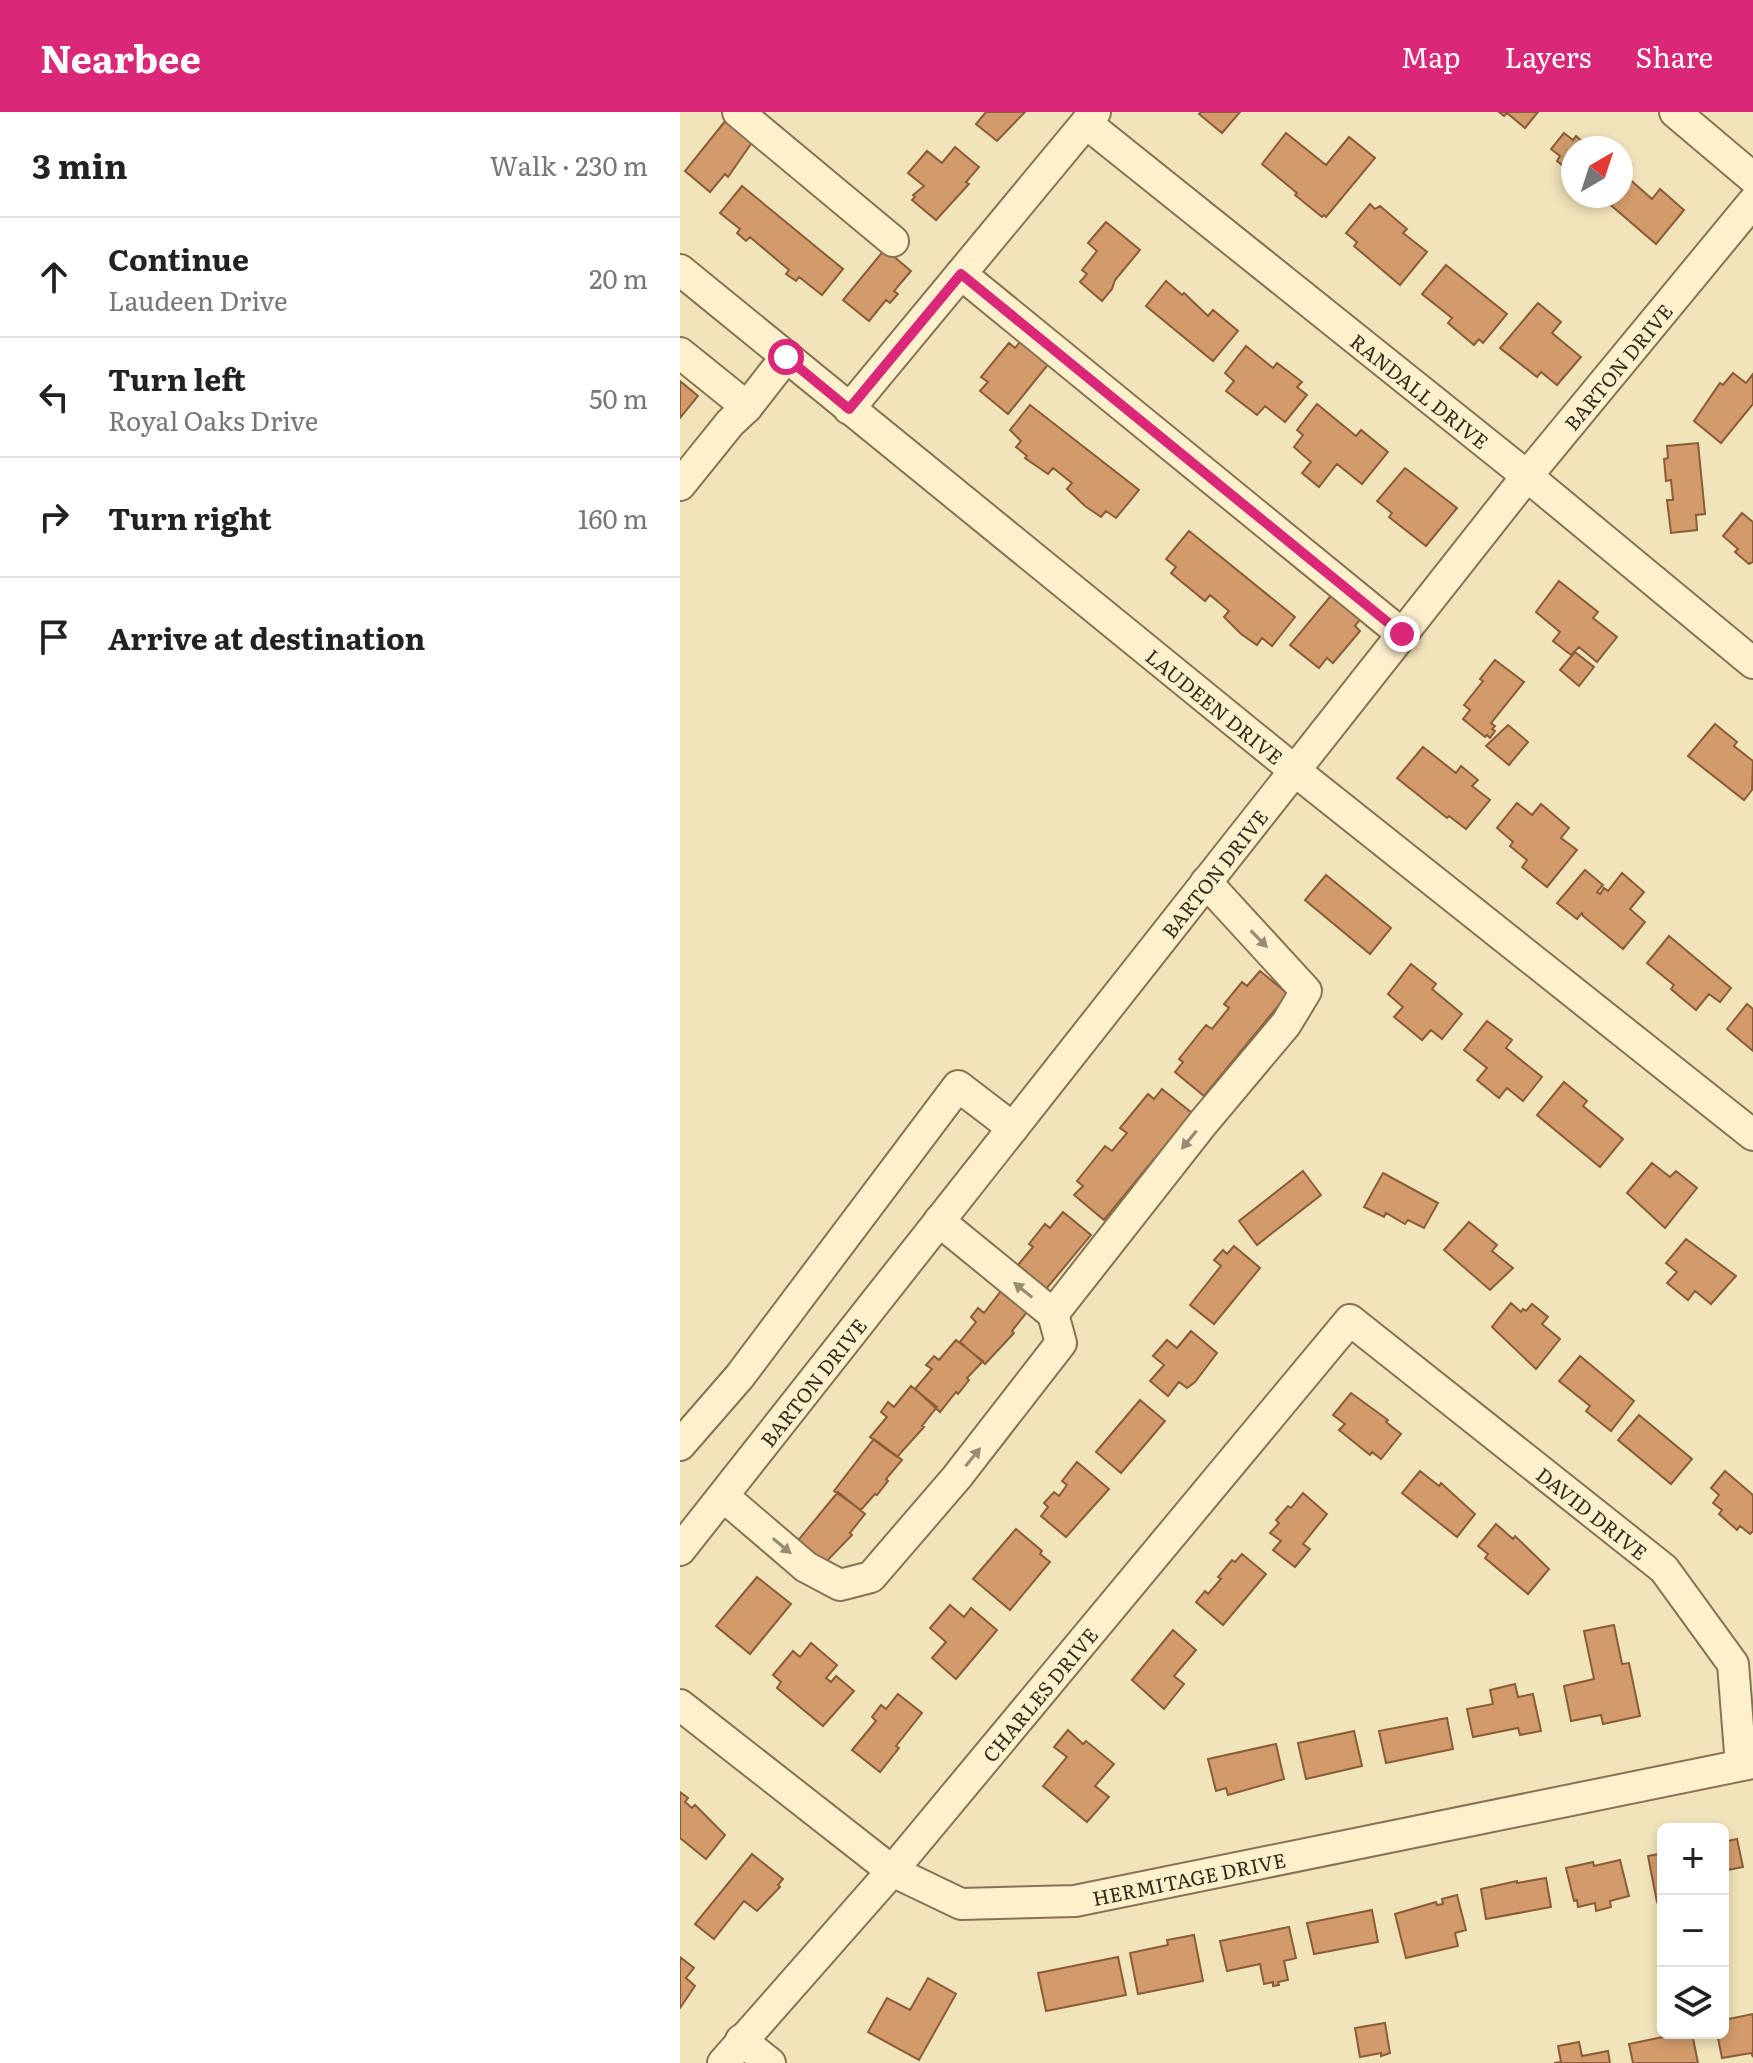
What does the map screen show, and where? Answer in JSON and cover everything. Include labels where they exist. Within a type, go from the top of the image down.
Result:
[{"type":"street","points":[[738,112],[893,241]]},
{"type":"street","points":[[1675,112],[1753,178]]},
{"type":"street","points":[[849,409],[1090,117]]},
{"type":"street","name":"RANDALL DRIVE","points":[[1090,117],[1753,663]]},
{"type":"street","name":"BARTON DRIVE","points":[[680,1550],[1527,476],[1753,202]]},
{"type":"street","name":"LAUDEEN DRIVE","points":[[680,270],[1294,770],[1753,1135]]},
{"type":"street","points":[[961,274],[1402,634]]},
{"type":"street","points":[[680,353],[747,407]]},
{"type":"street","points":[[680,485],[786,357]]},
{"type":"street","points":[[1053,1314],[1175,1157],[1286,1024],[1306,991],[1206,882]]},
{"type":"street","points":[[680,1445],[740,1376],[958,1086],[1013,1128]]},
{"type":"street","points":[[723,1496],[806,1567],[840,1585],[871,1577],[957,1477],[1061,1343],[1053,1314],[939,1221]]},
{"type":"street","name":"DAVID DRIVE","points":[[1350,1320],[1664,1569],[1733,1664],[1747,1764]]},
{"type":"street","name":"CHARLES DRIVE","points":[[732,2052],[892,1871],[1350,1320]]},
{"type":"street","name":"HERMITAGE DRIVE","points":[[680,1705],[892,1871],[961,1904],[1075,1901],[1747,1764]]},
{"type":"street","points":[[732,2052],[770,2063]]},
{"type":"building","points":[[986,112],[1025,112],[997,141],[976,124]]},
{"type":"building","points":[[1240,112],[1222,133],[1199,114]]},
{"type":"building","points":[[1499,112],[1538,112],[1525,128],[1507,113],[1504,116]]},
{"type":"building","points":[[726,120],[753,141],[728,177],[725,174],[710,192],[685,171]]},
{"type":"building","points":[[1286,133],[1326,165],[1349,137],[1375,158],[1326,217],[1295,195],[1297,193],[1262,164]]},
{"type":"building","points":[[1561,137],[1561,164],[1557,161],[1560,156],[1551,149]]},
{"type":"building","points":[[955,147],[979,167],[966,182],[969,184],[936,220],[912,200],[913,195],[924,186],[908,173],[927,151],[942,163]]},
{"type":"building","points":[[1633,182],[1652,199],[1660,189],[1684,210],[1656,244],[1614,208],[1633,208]]},
{"type":"building","points":[[742,186],[843,269],[822,295],[799,277],[796,281],[786,274],[789,270],[750,237],[746,241],[737,233],[740,229],[720,213]]},
{"type":"building","points":[[1370,204],[1375,209],[1380,206],[1407,229],[1403,233],[1427,252],[1400,285],[1354,246],[1357,242],[1346,233]]},
{"type":"building","points":[[1106,222],[1140,250],[1102,301],[1080,282],[1087,274],[1082,270],[1097,251],[1088,243]]},
{"type":"building","points":[[885,249],[911,271],[894,291],[898,294],[890,303],[886,300],[869,321],[843,300]]},
{"type":"building","points":[[1446,265],[1507,314],[1483,343],[1479,339],[1474,345],[1448,323],[1452,318],[1422,294]]},
{"type":"building","points":[[1166,281],[1208,316],[1213,310],[1238,331],[1213,361],[1146,306]]},
{"type":"building","points":[[1538,303],[1561,322],[1552,333],[1581,357],[1557,385],[1541,372],[1537,377],[1500,348]]},
{"type":"building","points":[[1023,338],[1051,361],[1008,414],[980,391],[988,382],[981,377],[1009,343],[1015,348]]},
{"type":"building","points":[[1246,346],[1273,368],[1277,363],[1302,382],[1297,387],[1307,395],[1285,422],[1265,406],[1257,415],[1226,391],[1234,381],[1225,373]]},
{"type":"building","points":[[1733,373],[1746,383],[1753,374],[1753,404],[1721,443],[1694,421],[1720,383],[1723,385]]},
{"type":"building","points":[[680,381],[698,396],[680,418]]},
{"type":"building","points":[[1317,404],[1356,436],[1361,430],[1388,452],[1362,484],[1337,464],[1319,487],[1302,473],[1311,462],[1294,447],[1303,435],[1297,430]]},
{"type":"building","points":[[1030,405],[1139,490],[1116,518],[1106,511],[1101,517],[1085,506],[1067,489],[1072,483],[1053,468],[1048,474],[1025,458],[1027,456],[1016,447],[1021,441],[1010,430]]},
{"type":"building","points":[[1698,443],[1705,514],[1696,515],[1697,530],[1671,533],[1667,500],[1673,500],[1671,480],[1666,481],[1664,459],[1668,458],[1667,446]]},
{"type":"building","points":[[1405,468],[1457,508],[1426,546],[1389,517],[1392,513],[1377,501]]},
{"type":"building","points":[[1742,513],[1753,522],[1753,562],[1749,564],[1723,536]]},
{"type":"building","points":[[1189,531],[1295,617],[1272,646],[1262,638],[1257,645],[1241,634],[1224,617],[1229,611],[1210,595],[1205,601],[1171,573],[1176,567],[1166,559]]},
{"type":"building","points":[[1559,581],[1598,612],[1593,618],[1617,637],[1597,662],[1579,647],[1571,655],[1553,641],[1560,632],[1536,612]]},
{"type":"building","points":[[1334,592],[1363,616],[1355,626],[1360,631],[1333,663],[1327,658],[1319,668],[1290,645]]},
{"type":"building","points":[[1575,652],[1594,667],[1579,686],[1560,670]]},
{"type":"building","points":[[1495,660],[1524,682],[1491,723],[1495,731],[1490,738],[1463,719],[1470,710],[1464,705]]},
{"type":"building","points":[[1715,724],[1737,742],[1734,746],[1753,761],[1752,790],[1744,800],[1688,756]]},
{"type":"building","points":[[1508,725],[1528,742],[1509,765],[1486,746]]},
{"type":"building","points":[[1423,747],[1456,773],[1461,766],[1478,780],[1472,786],[1490,800],[1466,829],[1449,816],[1447,818],[1397,778]]},
{"type":"building","points":[[1517,803],[1532,815],[1541,804],[1569,828],[1561,838],[1577,850],[1547,887],[1522,867],[1527,860],[1510,846],[1513,842],[1497,828]]},
{"type":"building","points":[[1585,870],[1603,885],[1597,892],[1600,894],[1604,888],[1608,891],[1622,873],[1644,892],[1630,909],[1645,922],[1623,949],[1582,913],[1577,919],[1557,903]]},
{"type":"building","points":[[1326,875],[1391,928],[1370,954],[1305,900]]},
{"type":"building","points":[[1669,936],[1731,988],[1720,1002],[1709,994],[1696,1010],[1671,989],[1674,985],[1647,963]]},
{"type":"building","points":[[1411,964],[1436,984],[1432,989],[1462,1014],[1442,1039],[1431,1030],[1422,1040],[1394,1017],[1403,1007],[1388,994]]},
{"type":"building","points":[[1260,971],[1288,994],[1204,1096],[1175,1072],[1183,1062],[1179,1059],[1206,1025],[1212,1029],[1229,1008],[1224,1004],[1242,982],[1247,986]]},
{"type":"building","points":[[1747,1004],[1753,1009],[1753,1051],[1727,1029]]},
{"type":"building","points":[[1487,1021],[1512,1040],[1506,1048],[1542,1077],[1523,1101],[1507,1088],[1499,1098],[1477,1080],[1487,1068],[1464,1050]]},
{"type":"building","points":[[1564,1082],[1587,1101],[1583,1106],[1623,1139],[1600,1167],[1537,1115]]},
{"type":"building","points":[[1162,1089],[1192,1113],[1104,1220],[1074,1195],[1083,1186],[1077,1181],[1105,1146],[1112,1151],[1127,1133],[1120,1128],[1148,1094],[1154,1099]]},
{"type":"building","points":[[1652,1163],[1670,1177],[1676,1171],[1697,1188],[1665,1228],[1627,1193]]},
{"type":"building","points":[[1303,1171],[1321,1195],[1257,1245],[1239,1221]]},
{"type":"building","points":[[1383,1173],[1438,1203],[1424,1228],[1408,1220],[1405,1224],[1386,1213],[1384,1217],[1364,1207]]},
{"type":"building","points":[[1063,1212],[1091,1235],[1046,1289],[1018,1265],[1033,1247],[1029,1244],[1045,1224],[1050,1228]]},
{"type":"building","points":[[1469,1222],[1497,1245],[1492,1251],[1513,1268],[1490,1290],[1444,1250]]},
{"type":"building","points":[[1686,1239],[1736,1276],[1711,1304],[1695,1291],[1688,1300],[1667,1283],[1677,1272],[1666,1263]]},
{"type":"building","points":[[1234,1246],[1260,1268],[1214,1324],[1190,1305],[1221,1266],[1214,1260],[1223,1250],[1227,1254]]},
{"type":"building","points":[[1001,1291],[1027,1312],[1012,1331],[1014,1333],[985,1364],[960,1342],[976,1322],[971,1317],[978,1308],[984,1313]]},
{"type":"building","points":[[1511,1303],[1521,1312],[1532,1304],[1548,1317],[1542,1324],[1560,1339],[1536,1369],[1492,1327]]},
{"type":"building","points":[[1191,1331],[1217,1353],[1195,1382],[1187,1388],[1179,1382],[1168,1396],[1150,1381],[1164,1365],[1153,1356],[1167,1340],[1177,1348]]},
{"type":"building","points":[[956,1340],[983,1361],[940,1412],[915,1389],[932,1369],[926,1365],[934,1356],[939,1360]]},
{"type":"building","points":[[1580,1356],[1634,1401],[1611,1431],[1586,1411],[1590,1406],[1559,1381]]},
{"type":"building","points":[[911,1386],[937,1407],[897,1457],[870,1437],[887,1417],[881,1412],[888,1402],[894,1407]]},
{"type":"building","points":[[1351,1393],[1388,1420],[1386,1422],[1401,1434],[1381,1459],[1372,1452],[1370,1455],[1339,1430],[1345,1424],[1333,1415]]},
{"type":"building","points":[[1140,1400],[1165,1421],[1121,1473],[1096,1452]]},
{"type":"building","points":[[1639,1415],[1692,1459],[1671,1484],[1618,1440]]},
{"type":"building","points":[[874,1439],[902,1460],[877,1495],[861,1510],[834,1491]]},
{"type":"building","points":[[1077,1462],[1109,1489],[1066,1537],[1041,1516],[1048,1507],[1044,1503],[1054,1492],[1059,1496],[1067,1485],[1062,1481]]},
{"type":"building","points":[[1420,1471],[1439,1486],[1441,1483],[1475,1514],[1457,1537],[1402,1493]]},
{"type":"building","points":[[1725,1471],[1753,1495],[1753,1531],[1750,1534],[1740,1526],[1737,1530],[1719,1514],[1722,1510],[1713,1503],[1719,1495],[1711,1488]]},
{"type":"building","points":[[838,1492],[865,1514],[850,1533],[852,1535],[822,1566],[795,1544]]},
{"type":"building","points":[[1303,1493],[1327,1514],[1303,1544],[1310,1549],[1295,1567],[1273,1550],[1281,1541],[1270,1533],[1279,1523],[1276,1520]]},
{"type":"building","points":[[1496,1524],[1513,1539],[1515,1536],[1549,1569],[1528,1594],[1485,1558],[1488,1554],[1478,1546]]},
{"type":"building","points":[[1016,1529],[1050,1562],[1010,1610],[973,1579]]},
{"type":"building","points":[[1242,1554],[1266,1574],[1223,1625],[1196,1602],[1205,1591],[1208,1594],[1232,1560],[1235,1562]]},
{"type":"building","points":[[757,1577],[791,1604],[750,1654],[716,1626]]},
{"type":"building","points":[[950,1605],[964,1617],[971,1608],[997,1630],[956,1679],[932,1658],[946,1642],[930,1628]]},
{"type":"building","points":[[1614,1625],[1622,1664],[1629,1663],[1640,1716],[1603,1724],[1601,1715],[1571,1721],[1564,1686],[1594,1679],[1584,1631]]},
{"type":"building","points":[[1173,1630],[1196,1650],[1174,1676],[1184,1684],[1164,1709],[1132,1680]]},
{"type":"building","points":[[811,1643],[837,1665],[826,1678],[831,1682],[836,1676],[854,1691],[823,1726],[777,1688],[781,1682],[773,1675],[793,1651],[800,1657]]},
{"type":"building","points":[[1515,1684],[1518,1697],[1533,1694],[1541,1731],[1520,1735],[1518,1728],[1473,1737],[1467,1709],[1493,1704],[1490,1690]]},
{"type":"building","points":[[898,1694],[922,1713],[880,1772],[852,1750],[876,1721],[872,1717],[881,1705],[886,1709]]},
{"type":"building","points":[[1447,1718],[1453,1749],[1386,1763],[1379,1731]]},
{"type":"building","points":[[1068,1730],[1114,1764],[1095,1786],[1109,1797],[1087,1822],[1043,1786],[1067,1757],[1054,1747]]},
{"type":"building","points":[[1354,1731],[1362,1766],[1306,1779],[1298,1743]]},
{"type":"building","points":[[1276,1744],[1284,1779],[1228,1795],[1226,1788],[1216,1791],[1208,1759]]},
{"type":"building","points":[[680,1792],[688,1798],[685,1802],[692,1808],[695,1805],[725,1835],[706,1859],[680,1838]]},
{"type":"building","points":[[1737,1839],[1743,1867],[1729,1870],[1729,1841]]},
{"type":"building","points":[[752,1854],[783,1879],[778,1885],[780,1887],[757,1911],[744,1901],[714,1939],[695,1924]]},
{"type":"building","points":[[1657,1854],[1657,1902],[1648,1856]]},
{"type":"building","points":[[1620,1860],[1629,1896],[1610,1901],[1611,1907],[1596,1911],[1595,1903],[1578,1907],[1566,1868]]},
{"type":"building","points":[[1546,1878],[1551,1907],[1486,1919],[1481,1889]]},
{"type":"building","points":[[1457,1895],[1466,1930],[1455,1933],[1458,1946],[1406,1958],[1395,1914],[1436,1902],[1437,1905],[1443,1904],[1442,1899]]},
{"type":"building","points":[[1372,1910],[1378,1942],[1314,1954],[1307,1923]]},
{"type":"building","points":[[1289,1927],[1296,1958],[1284,1961],[1288,1980],[1273,1986],[1273,1982],[1264,1984],[1260,1964],[1227,1971],[1220,1941]]},
{"type":"building","points":[[1194,1935],[1203,1981],[1138,1994],[1130,1953],[1168,1945],[1167,1940]]},
{"type":"building","points":[[680,1957],[694,1968],[686,1978],[695,1986],[680,2008]]},
{"type":"building","points":[[1118,1957],[1126,1995],[1046,2011],[1038,1973]]},
{"type":"building","points":[[928,1978],[956,1994],[919,2060],[868,2032],[887,1998],[910,2010]]},
{"type":"building","points":[[1753,2014],[1753,2057],[1751,2053],[1722,2058],[1718,2039],[1729,2039],[1729,2019]]},
{"type":"building","points":[[1385,2023],[1390,2053],[1360,2057],[1355,2028]]},
{"type":"building","points":[[1657,2038],[1693,2039],[1698,2063],[1633,2063],[1629,2044]]},
{"type":"building","points":[[1579,2042],[1582,2056],[1608,2051],[1610,2063],[1554,2063],[1561,2062],[1558,2046]]},
{"type":"route","points":[[786,357],[849,409],[961,274],[1402,634]]}]
